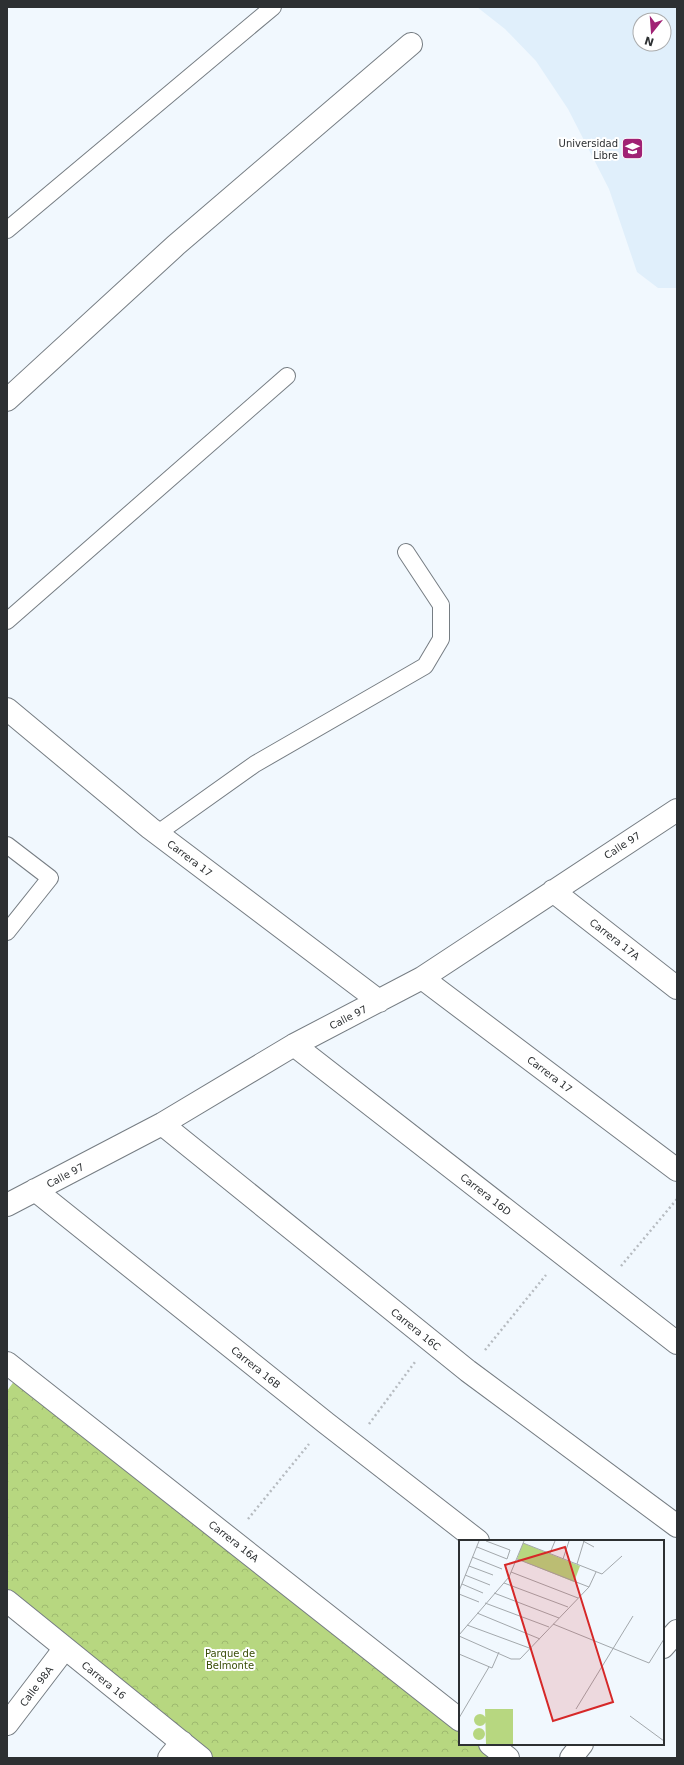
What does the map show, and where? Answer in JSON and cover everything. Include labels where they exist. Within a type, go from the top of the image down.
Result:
[{"type":"street","points":[[7,400],[176,246],[411,44]]},
{"type":"street","name":"Carrera 17","points":[[7,709],[158,833],[379,1001]]},
{"type":"street","name":"Calle 97","points":[[7,1205],[162,1124],[294,1045],[422,978],[553,891],[675,813]]},
{"type":"street","name":"Carrera 17A","points":[[553,891],[677,988]]},
{"type":"street","name":"Carrera 17","points":[[422,978],[677,1170]]},
{"type":"street","name":"Carrera 16D","points":[[294,1045],[677,1343]]},
{"type":"street","name":"Carrera 16C","points":[[162,1124],[468,1371],[677,1526]]},
{"type":"street","name":"Carrera 16B","points":[[35,1190],[326,1423],[477,1540]]},
{"type":"street","name":"Carrera 16A","points":[[7,1363],[459,1719]]},
{"type":"street","name":"Carrera 16","points":[[7,1601],[65,1648],[175,1750],[201,1758]]},
{"type":"street","points":[[664,1646],[677,1631]]},
{"type":"street","name":"Calle 98A","points":[[7,1724],[65,1648]]},
{"type":"street","points":[[491,1745],[508,1758]]},
{"type":"street","points":[[571,1758],[581,1745]]},
{"type":"lane","points":[[7,230],[273,7]]},
{"type":"lane","points":[[7,621],[287,376]]},
{"type":"lane","points":[[158,833],[255,764],[425,666],[441,639],[441,605],[406,552]]},
{"type":"lane","points":[[7,846],[50,878],[7,932]]},
{"type":"path","points":[[604,1286],[677,1199]]},
{"type":"path","points":[[468,1371],[563,1254]]},
{"type":"path","points":[[354,1445],[430,1341]]},
{"type":"path","points":[[231,1540],[326,1423]]},
{"type":"shaded area","name":"Universidad Libre","points":[[477,7],[677,7],[677,288],[658,288],[637,272],[609,189],[568,109],[536,61],[505,29]]},
{"type":"green space","name":"Parque de Belmonte","points":[[20,1373],[459,1719],[459,1745],[491,1745],[508,1758],[201,1758],[7,1601],[7,1391]]},
{"type":"place","name":"Universidad Libre","points":[[633,149]]}]
